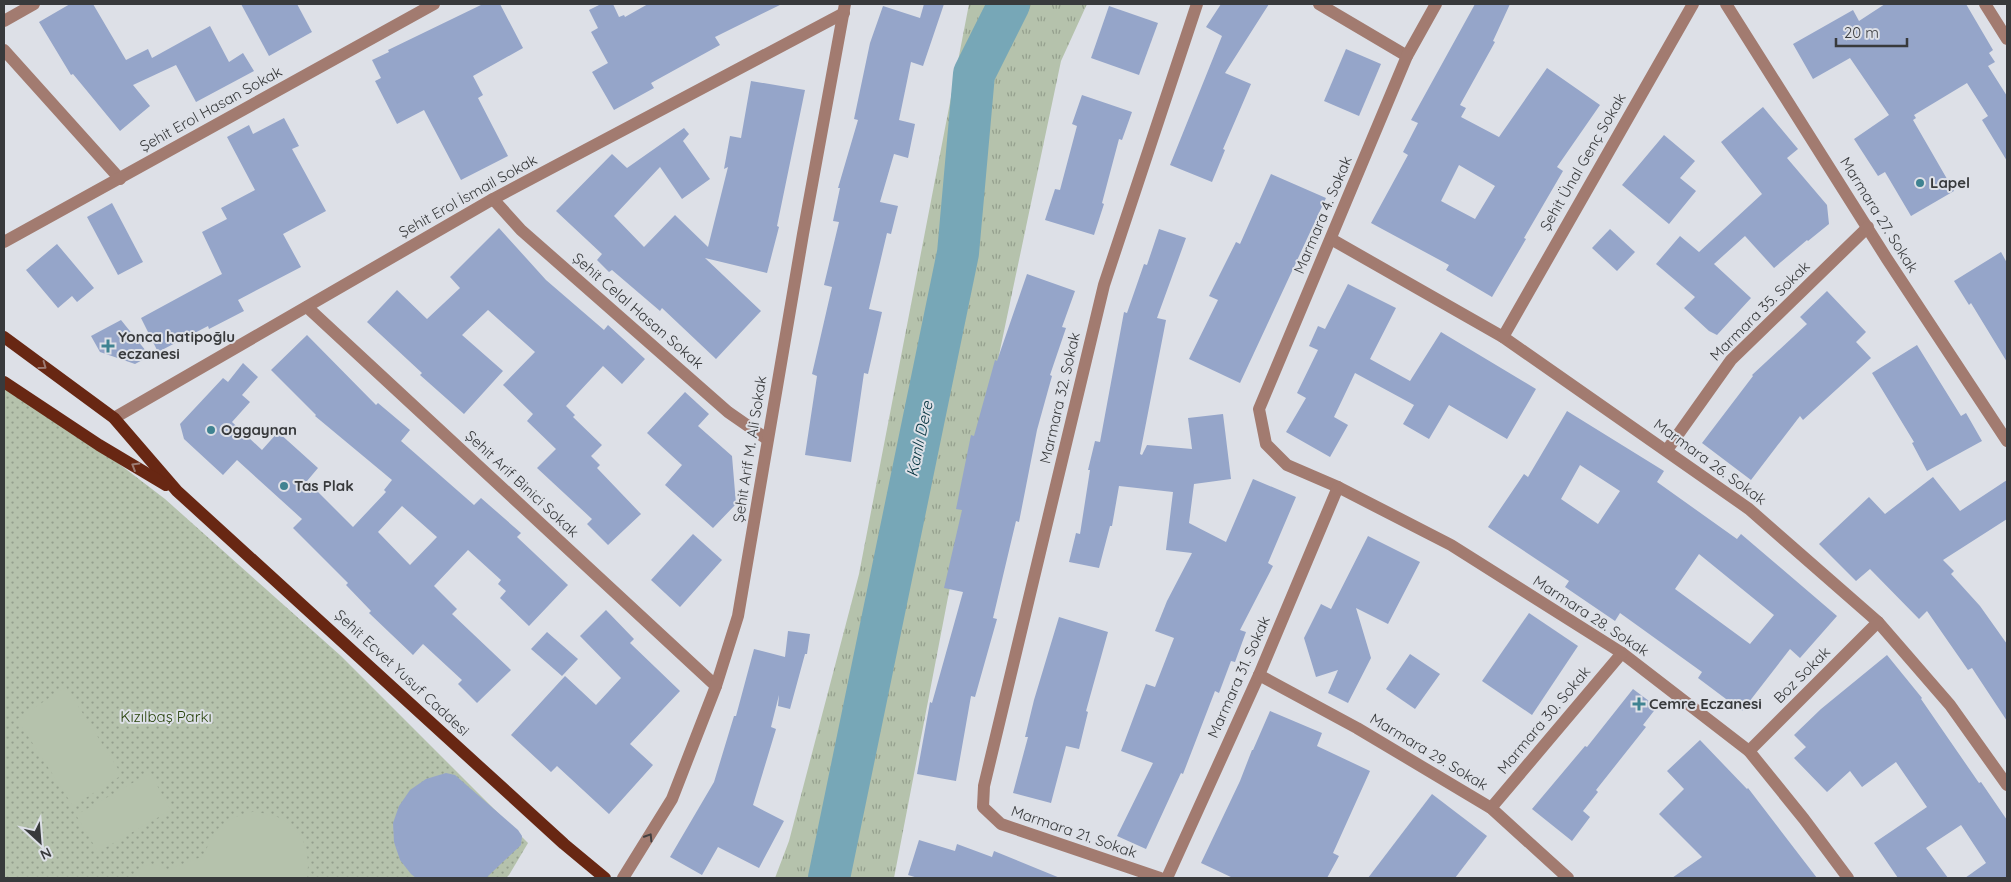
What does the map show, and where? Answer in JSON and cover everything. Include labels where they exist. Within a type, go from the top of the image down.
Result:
[{"type":"main road","name":"Şehit Ecvet Yusuf Caddesi","points":[[4,337],[114,418],[177,491],[564,844],[605,878]]},
{"type":"main road","name":"Şehit Ecvet Yusuf Caddesi","points":[[4,382],[99,445],[177,491]]},
{"type":"street","points":[[4,21],[34,4]]},
{"type":"street","name":"Şehit Erol Hasan Sokak","points":[[4,242],[434,4]]},
{"type":"street","name":"Marmara 32. Sokak","points":[[983,807],[984,786],[1104,285],[1197,4]]},
{"type":"street","points":[[1319,4],[1408,56]]},
{"type":"street","name":"Marmara 4. Sokak","points":[[1266,444],[1259,409],[1408,56],[1436,4]]},
{"type":"street","name":"Şehit Ünal Genç Sokak","points":[[1503,337],[1693,4]]},
{"type":"street","name":"Marmara 27. Sokak","points":[[1726,4],[1887,259],[2007,441]]},
{"type":"street","points":[[1985,4],[2007,39]]},
{"type":"street","name":"Şehit Erol İsmail Sokak","points":[[114,418],[494,199],[845,8]]},
{"type":"street","name":"Şehit Arif M. Ali Sokak","points":[[623,878],[672,799],[716,686],[738,616],[767,439],[845,8]]},
{"type":"street","points":[[4,50],[120,179]]},
{"type":"street","name":"Şehit Celal Hasan Sokak","points":[[494,199],[522,230],[728,412],[767,439]]},
{"type":"street","name":"Marmara 35. Sokak","points":[[1667,450],[1730,360],[1868,227]]},
{"type":"street","name":"Marmara 26. Sokak","points":[[1331,239],[1503,337],[1749,509],[1878,622],[1950,705],[2003,772],[2007,785]]},
{"type":"street","name":"Şehit Arif Binici Sokak","points":[[307,307],[716,686]]},
{"type":"street","name":"Marmara 28. Sokak","points":[[1266,444],[1287,465],[1338,487],[1451,545],[1622,653],[1749,752],[1804,818],[1848,878]]},
{"type":"street","name":"Marmara 31. Sokak","points":[[1166,878],[1259,675],[1338,487]]},
{"type":"street","name":"Boz Sokak","points":[[1749,752],[1878,622]]},
{"type":"street","name":"Marmara 30. Sokak","points":[[1491,808],[1622,653]]},
{"type":"street","name":"Marmara 29. Sokak","points":[[1259,675],[1358,728],[1491,808],[1568,878]]},
{"type":"street","name":"Marmara 21. Sokak","points":[[983,807],[1000,824],[1160,878]]},
{"type":"green space","points":[[969,4],[1087,4],[1061,61],[949,592],[894,878],[775,878],[789,841],[859,574]]},
{"type":"green space","name":"Kızılbaş Parkı","points":[[4,376],[165,499],[341,656],[528,843],[509,875],[506,878],[4,878]]},
{"type":"green space","points":[[66,687],[122,775],[73,806],[17,719]]},
{"type":"green space","points":[[150,773],[171,810],[98,852],[76,815]]},
{"type":"green space","points":[[252,812],[278,818],[289,823],[297,831],[307,851],[307,878],[134,878],[139,869],[147,865],[157,865],[166,870],[204,856],[211,839],[220,826],[234,818]]},
{"type":"building","points":[[70,4],[93,4],[126,60],[148,49],[152,58],[210,26],[229,62],[243,53],[254,71],[196,102],[176,65],[133,85],[150,106],[120,131],[73,74],[71,75],[39,22]]},
{"type":"building","points":[[241,4],[297,4],[312,32],[269,56]]},
{"type":"building","points":[[483,4],[500,4],[523,48],[473,76],[483,95],[478,98],[508,156],[461,180],[424,110],[397,124],[375,81],[381,78],[372,60],[389,52],[388,50]]},
{"type":"building","points":[[601,4],[613,4],[619,17],[624,15],[625,17],[648,4],[782,4],[715,37],[720,45],[651,83],[654,88],[614,110],[592,72],[608,63],[591,32],[598,28],[589,10]]},
{"type":"building","points":[[924,4],[944,4],[923,66],[911,62],[899,120],[915,124],[908,158],[894,154],[880,202],[898,206],[891,234],[887,233],[869,309],[882,312],[868,374],[864,373],[851,462],[805,455],[817,376],[812,374],[832,287],[824,285],[839,222],[833,221],[840,188],[838,188],[858,120],[854,119],[870,43],[883,6],[920,18]]},
{"type":"building","points":[[1221,4],[1269,4],[1225,73],[1251,84],[1223,149],[1225,150],[1212,182],[1170,165],[1222,36],[1206,27]]},
{"type":"building","points":[[1475,4],[1510,4],[1493,41],[1495,42],[1460,105],[1466,108],[1461,117],[1499,137],[1547,68],[1600,105],[1557,167],[1563,171],[1492,297],[1446,270],[1449,265],[1371,223],[1408,155],[1403,152],[1418,123],[1411,120]],"holes":[[[1459,165],[1495,186],[1475,219],[1441,201]]]},
{"type":"building","points":[[1885,4],[1966,4],[1993,50],[1989,53],[1995,62],[1988,66],[2007,96],[2007,161],[1982,120],[1988,116],[1967,83],[1914,115],[1916,118],[1913,120],[1954,191],[1911,216],[1885,172],[1878,176],[1854,139],[1889,115],[1850,58],[1813,79],[1793,44],[1853,10],[1859,21]]},
{"type":"building","points":[[1109,6],[1158,23],[1139,75],[1091,58]]},
{"type":"building","points":[[1346,49],[1381,64],[1359,116],[1324,101]]},
{"type":"building","points":[[751,81],[805,90],[777,226],[779,227],[767,273],[705,258],[761,311],[716,359],[662,308],[660,311],[612,270],[609,272],[597,260],[602,254],[556,211],[612,154],[627,168],[684,128],[689,134],[683,141],[710,179],[682,199],[660,167],[614,216],[644,247],[675,215],[708,247],[728,167],[724,169],[730,136],[741,138]]},
{"type":"building","points":[[1082,95],[1132,112],[1122,140],[1119,139],[1102,203],[1104,204],[1094,235],[1045,220],[1055,189],[1060,190],[1077,126],[1072,124]]},
{"type":"building","points":[[1763,107],[1798,149],[1787,158],[1827,205],[1829,224],[1774,268],[1745,236],[1714,264],[1751,298],[1717,335],[1709,331],[1684,308],[1695,297],[1656,264],[1680,236],[1699,252],[1762,194],[1721,142]]},
{"type":"building","points":[[284,118],[299,146],[292,149],[326,211],[283,234],[301,267],[238,300],[244,311],[209,329],[208,326],[158,352],[141,318],[222,274],[202,232],[227,219],[221,208],[255,190],[227,137],[249,125],[253,134]]},
{"type":"building","points":[[1664,135],[1695,161],[1680,178],[1696,191],[1669,224],[1622,185]]},
{"type":"building","points":[[1271,174],[1326,198],[1240,383],[1189,359],[1218,300],[1209,296],[1236,242],[1240,244]]},
{"type":"building","points":[[112,203],[143,262],[118,275],[87,217]]},
{"type":"building","points":[[499,228],[546,280],[604,330],[608,325],[645,359],[622,384],[603,366],[566,406],[575,415],[573,417],[602,445],[591,456],[600,465],[597,468],[641,514],[608,545],[587,524],[592,519],[537,468],[556,449],[527,421],[533,414],[503,385],[535,352],[488,310],[462,335],[503,371],[464,414],[420,375],[422,373],[367,322],[397,290],[427,319],[460,288],[450,277]]},
{"type":"building","points":[[1159,229],[1186,238],[1157,318],[1166,320],[1140,454],[1142,455],[1147,445],[1192,449],[1188,418],[1223,414],[1231,479],[1194,484],[1189,523],[1226,542],[1253,479],[1296,497],[1268,563],[1273,566],[1240,630],[1246,632],[1235,662],[1231,661],[1219,693],[1215,691],[1183,774],[1181,773],[1146,849],[1117,836],[1153,763],[1121,751],[1146,684],[1155,687],[1174,638],[1155,631],[1167,601],[1192,553],[1166,550],[1173,492],[1119,486],[1112,526],[1110,526],[1099,568],[1069,562],[1076,533],[1080,534],[1090,470],[1088,470],[1095,441],[1100,442],[1124,312],[1127,313],[1144,264],[1147,265]]},
{"type":"building","points":[[1610,229],[1635,252],[1617,271],[1592,248]]},
{"type":"building","points":[[57,244],[94,288],[77,302],[72,296],[58,308],[26,270]]},
{"type":"building","points":[[2001,252],[2007,263],[2007,362],[1971,303],[1969,305],[1954,281]]},
{"type":"building","points":[[1027,274],[1075,291],[1062,327],[1066,328],[1050,375],[1052,376],[1037,430],[1019,522],[1016,521],[993,618],[997,619],[975,697],[971,696],[956,781],[917,774],[930,702],[932,703],[963,592],[944,588],[962,510],[956,509],[971,435],[974,436],[995,360],[997,361]]},
{"type":"building","points":[[1348,284],[1396,308],[1370,359],[1410,381],[1441,332],[1536,389],[1507,439],[1449,405],[1429,439],[1403,424],[1414,405],[1355,373],[1334,417],[1348,425],[1330,457],[1286,432],[1306,398],[1297,393],[1318,350],[1309,346],[1318,326],[1325,329]]},
{"type":"building","points":[[1827,291],[1866,332],[1856,342],[1871,358],[1803,420],[1800,416],[1751,480],[1702,443],[1752,375],[1807,324],[1800,317]]},
{"type":"building","points":[[121,320],[150,356],[135,364],[100,352],[91,336]]},
{"type":"building","points":[[307,335],[376,405],[378,403],[410,430],[401,441],[474,505],[481,498],[521,533],[517,537],[568,585],[529,626],[500,598],[506,591],[498,584],[501,580],[468,550],[434,586],[457,609],[452,614],[511,670],[477,703],[458,684],[462,680],[423,644],[413,655],[369,613],[371,611],[346,585],[348,583],[293,528],[302,519],[237,460],[223,475],[184,439],[180,424],[223,378],[228,382],[243,363],[258,377],[242,395],[250,402],[232,422],[262,450],[278,432],[318,468],[307,481],[353,527],[386,492],[384,490],[392,480],[315,416],[271,370]],"holes":[[[402,506],[437,537],[410,565],[378,532]]]},
{"type":"building","points":[[1917,345],[1961,416],[1966,413],[1982,441],[1927,471],[1912,443],[1914,442],[1872,373]]},
{"type":"building","points":[[685,392],[709,414],[698,426],[732,456],[736,504],[713,528],[665,485],[682,465],[647,433]]},
{"type":"building","points":[[1567,411],[1664,471],[1657,482],[1737,539],[1741,534],[1837,616],[1800,658],[1790,649],[1742,711],[1698,678],[1702,672],[1620,613],[1615,621],[1565,587],[1569,581],[1488,527],[1524,474],[1528,477]],"holes":[[[1580,465],[1620,491],[1598,524],[1561,499]],[[1699,554],[1774,615],[1750,644],[1675,589]]]},
{"type":"building","points":[[1933,477],[1960,511],[2007,480],[2007,519],[1943,560],[1954,571],[1951,574],[1980,606],[2007,644],[2007,721],[1972,668],[1968,670],[1927,611],[1919,619],[1870,569],[1856,581],[1819,544],[1869,497],[1885,514]]},
{"type":"building","points":[[693,534],[722,560],[680,607],[651,580]]},
{"type":"building","points":[[1368,536],[1420,562],[1388,624],[1356,608],[1371,658],[1348,703],[1328,693],[1338,670],[1316,677],[1304,638],[1321,604],[1331,609]]},
{"type":"building","points":[[606,610],[634,639],[630,643],[680,691],[630,744],[653,765],[609,814],[557,766],[551,772],[511,735],[565,676],[596,705],[621,678],[580,636]]},
{"type":"building","points":[[1529,613],[1578,646],[1532,715],[1482,681]]},
{"type":"building","points":[[1059,617],[1108,632],[1086,711],[1088,712],[1079,749],[1066,746],[1051,803],[1013,793],[1028,737],[1025,737],[1034,700]]},
{"type":"building","points":[[788,631],[810,634],[807,654],[805,654],[790,709],[778,706],[779,695],[771,727],[776,729],[753,805],[784,821],[759,868],[718,847],[702,875],[670,857],[714,782],[734,716],[736,716],[754,649],[785,657]]},
{"type":"building","points":[[547,632],[578,659],[562,676],[531,649]]},
{"type":"building","points":[[1410,654],[1440,674],[1415,709],[1386,689]]},
{"type":"building","points":[[1887,655],[1922,698],[1979,783],[1981,782],[2007,820],[2007,878],[1965,878],[1986,863],[1961,825],[1926,848],[1948,878],[1898,878],[1874,843],[1927,807],[1896,762],[1862,787],[1850,771],[1827,792],[1794,758],[1806,747],[1794,735],[1821,709]]},
{"type":"building","points":[[1633,689],[1657,707],[1643,725],[1646,727],[1596,790],[1598,792],[1583,811],[1590,817],[1572,841],[1532,809],[1585,746],[1587,747]]},
{"type":"building","points":[[1270,711],[1322,733],[1317,746],[1370,771],[1333,853],[1339,856],[1327,878],[1233,878],[1201,863],[1240,781]]},
{"type":"building","points":[[1700,740],[1748,788],[1817,878],[1672,878],[1702,857],[1659,814],[1684,789],[1667,771]]},
{"type":"building","points":[[446,773],[455,775],[518,830],[522,836],[521,845],[486,878],[416,878],[400,860],[394,842],[393,823],[399,806],[410,790],[426,779]]},
{"type":"building","points":[[1432,794],[1487,836],[1455,878],[1368,878]]},
{"type":"building","points":[[919,840],[955,851],[957,844],[992,857],[994,851],[1060,878],[918,878],[908,875]]},
{"type":"waterway","name":"Kanlı Dere","points":[[829,878],[958,253],[974,74],[1009,4]]},
{"type":"place","name":"Lapel","points":[[1920,183]]},
{"type":"place","name":"Yonca hatipoğlu eczanesi","points":[[108,346]]},
{"type":"place","name":"Oggaynan","points":[[211,430]]},
{"type":"place","name":"Tas Plak","points":[[284,486]]},
{"type":"place","name":"Cemre Eczanesi","points":[[1639,704]]}]
